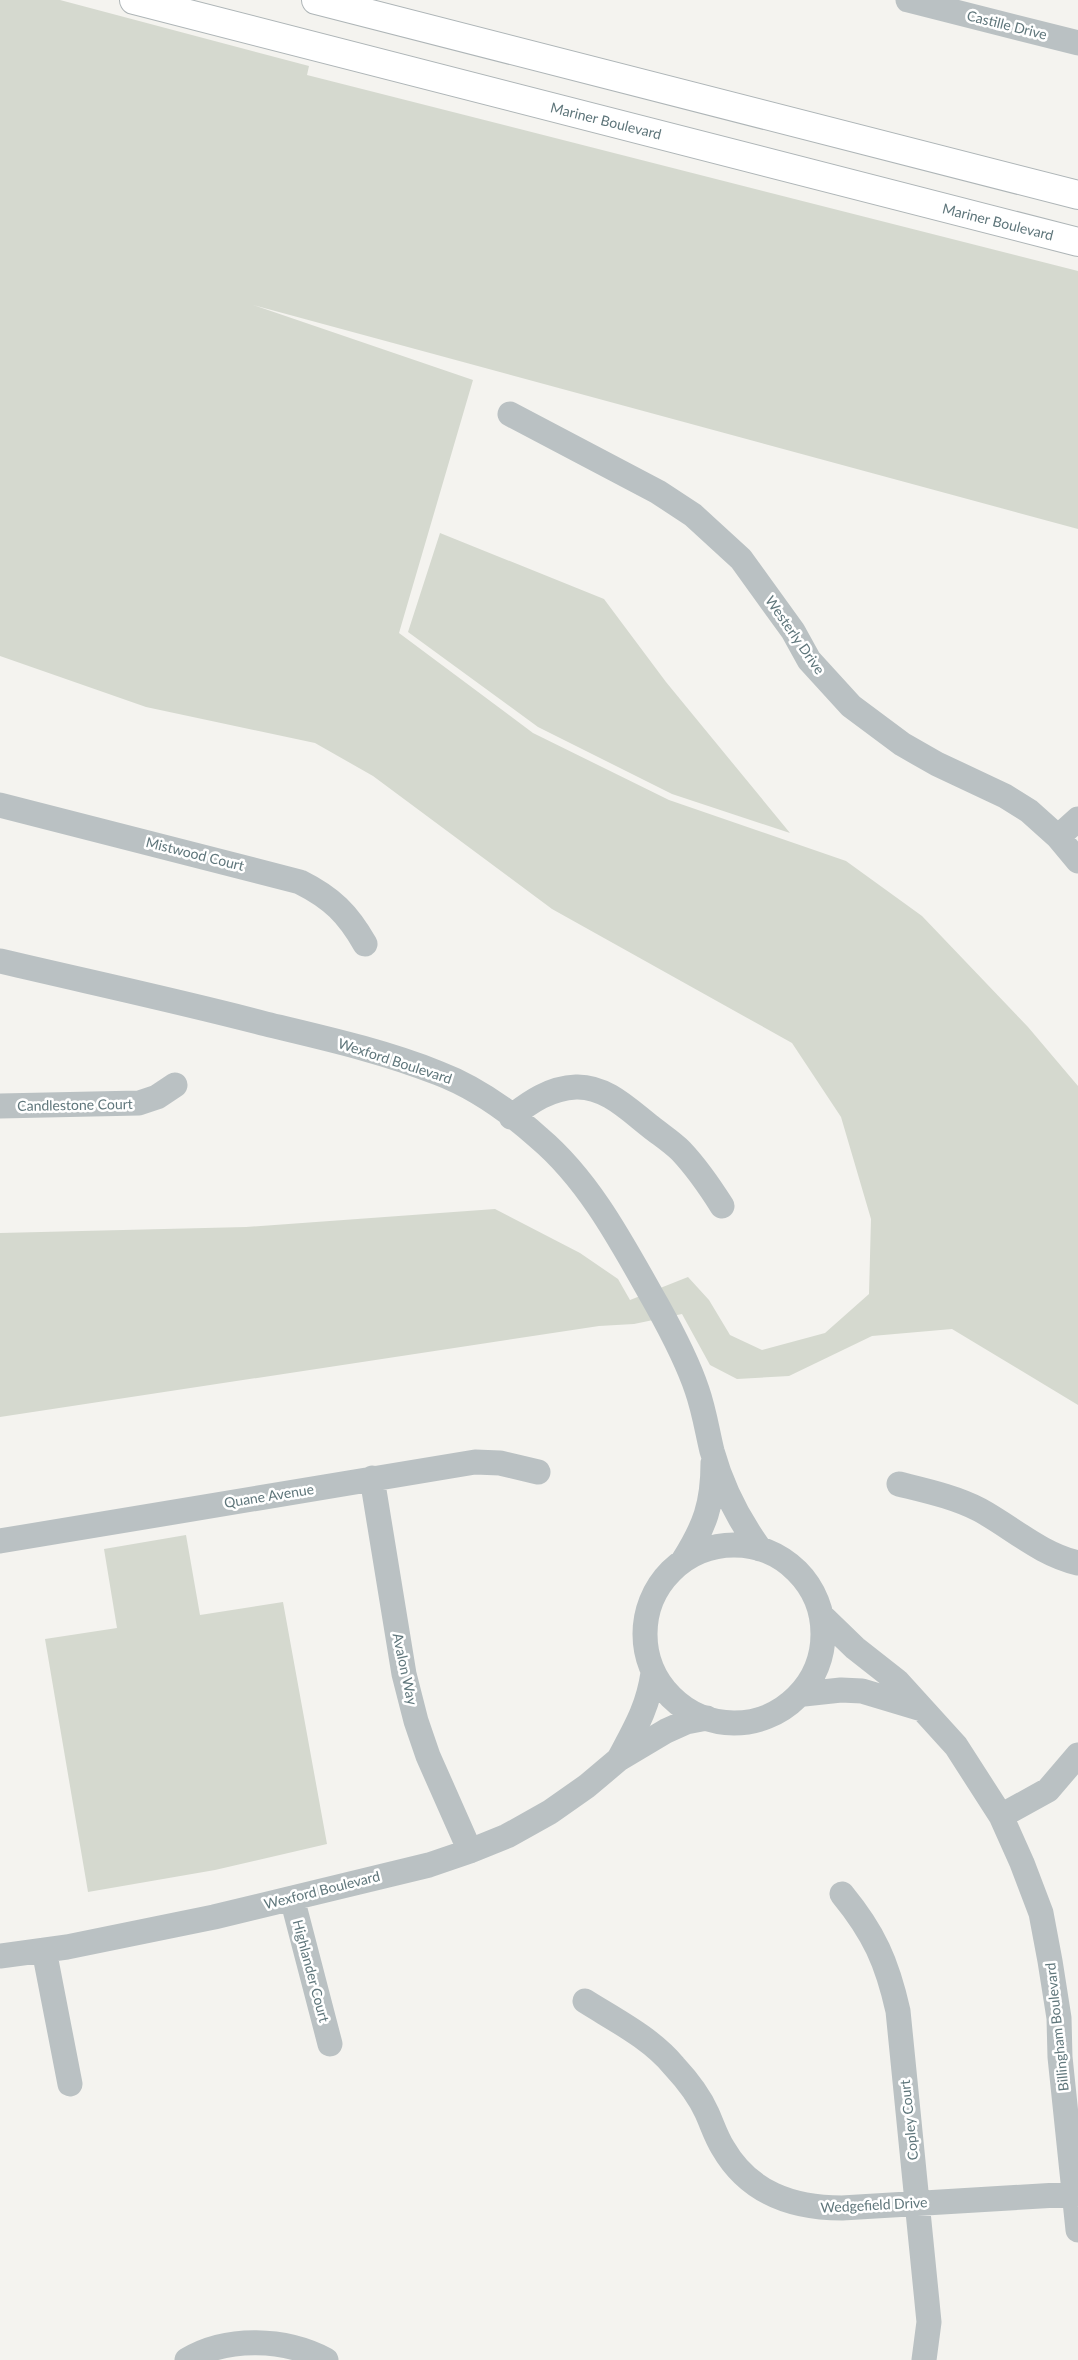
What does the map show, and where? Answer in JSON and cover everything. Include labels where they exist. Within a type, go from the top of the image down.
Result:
[{"type":"main road","name":"Mariner Boulevard","points":[[134,0],[1078,242]]},
{"type":"main road","points":[[316,0],[1078,195]]},
{"type":"street","name":"Castille Drive","points":[[908,0],[1078,43]]},
{"type":"street","name":"Westerly Drive","points":[[510,414],[658,492],[693,515],[740,559],[793,631],[809,660],[851,706],[874,726],[909,748],[937,764],[1006,796],[1029,811],[1058,837],[1078,861]]},
{"type":"street","name":"Mistwood Court","points":[[0,805],[300,882],[320,892],[340,908],[353,923],[365,944]]},
{"type":"street","points":[[1058,837],[1078,819]]},
{"type":"street","name":"Wexford Boulevard","points":[[0,961],[246,1018],[370,1050],[439,1073],[471,1088],[540,1138],[596,1201],[683,1353],[707,1420],[712,1451],[713,1487],[700,1534],[683,1561]]},
{"type":"street","name":"Candlestone Court","points":[[0,1106],[139,1104],[158,1098],[175,1085]]},
{"type":"street","points":[[511,1117],[535,1098],[556,1090],[576,1087],[599,1090],[614,1098],[680,1150],[707,1182],[722,1206]]},
{"type":"street","name":"Wexford Boulevard","points":[[712,1451],[736,1512],[760,1549]]},
{"type":"street","name":"Quane Avenue","points":[[0,1541],[474,1462],[500,1463],[538,1472]]},
{"type":"street","name":"Avalon Way","points":[[372,1478],[404,1674],[428,1756],[470,1852]]},
{"type":"street","points":[[899,1484],[960,1501],[981,1510],[1029,1543],[1068,1561],[1078,1563]]},
{"type":"street","points":[[804,1694],[822,1658],[825,1633],[824,1618],[810,1586],[796,1570],[780,1558],[760,1549],[740,1546],[722,1546],[702,1551],[683,1561],[668,1574],[655,1590],[644,1624],[646,1654],[653,1673],[675,1700],[687,1709],[707,1718],[724,1722],[759,1720],[776,1713],[804,1694],[841,1690],[862,1691],[922,1709]]},
{"type":"street","name":"Billingham Boulevard","points":[[824,1618],[855,1648],[897,1681],[956,1746],[1001,1816],[1041,1913],[1068,2017],[1074,2194],[1078,2230]]},
{"type":"street","name":"Wexford Boulevard","points":[[619,1759],[645,1710],[653,1673]]},
{"type":"street","name":"Wexford Boulevard","points":[[0,1956],[44,1950],[205,1919],[429,1864],[470,1852],[507,1836],[550,1812],[587,1786],[619,1759],[666,1730],[686,1722],[707,1718]]},
{"type":"street","points":[[1001,1816],[1048,1790],[1078,1755]]},
{"type":"street","name":"Copley Court","points":[[842,1894],[864,1921],[879,1949],[891,1979],[898,2011],[929,2322],[924,2360]]},
{"type":"street","name":"Highlander Court","points":[[292,1898],[330,2044]]},
{"type":"street","points":[[44,1950],[70,2084]]},
{"type":"street","name":"Wedgefield Drive","points":[[585,2001],[651,2044],[673,2064],[691,2086],[706,2111],[722,2147],[735,2166],[752,2182],[773,2196],[794,2204],[816,2208],[1074,2194]]},
{"type":"street","points":[[187,2360],[213,2349],[244,2343],[266,2343],[315,2354],[326,2360]]},
{"type":"shaded area","points":[[0,0],[60,0],[309,66],[307,75],[1078,271],[1078,529],[253,305],[473,380],[399,633],[533,733],[669,800],[846,861],[922,916],[1028,1027],[1078,1086],[1078,1405],[952,1329],[872,1336],[789,1376],[737,1379],[710,1365],[682,1314],[634,1324],[599,1326],[0,1417],[0,1233],[246,1227],[495,1209],[580,1253],[618,1279],[630,1300],[688,1277],[709,1300],[730,1335],[762,1350],[825,1333],[869,1294],[871,1219],[841,1117],[792,1043],[552,909],[373,776],[315,743],[146,707],[0,656]]},
{"type":"shaded area","points":[[440,533],[604,599],[666,682],[790,833],[672,794],[538,727],[408,632]]},
{"type":"shaded area","points":[[186,1535],[200,1615],[283,1602],[327,1844],[215,1870],[88,1892],[45,1639],[117,1628],[104,1549]]}]
